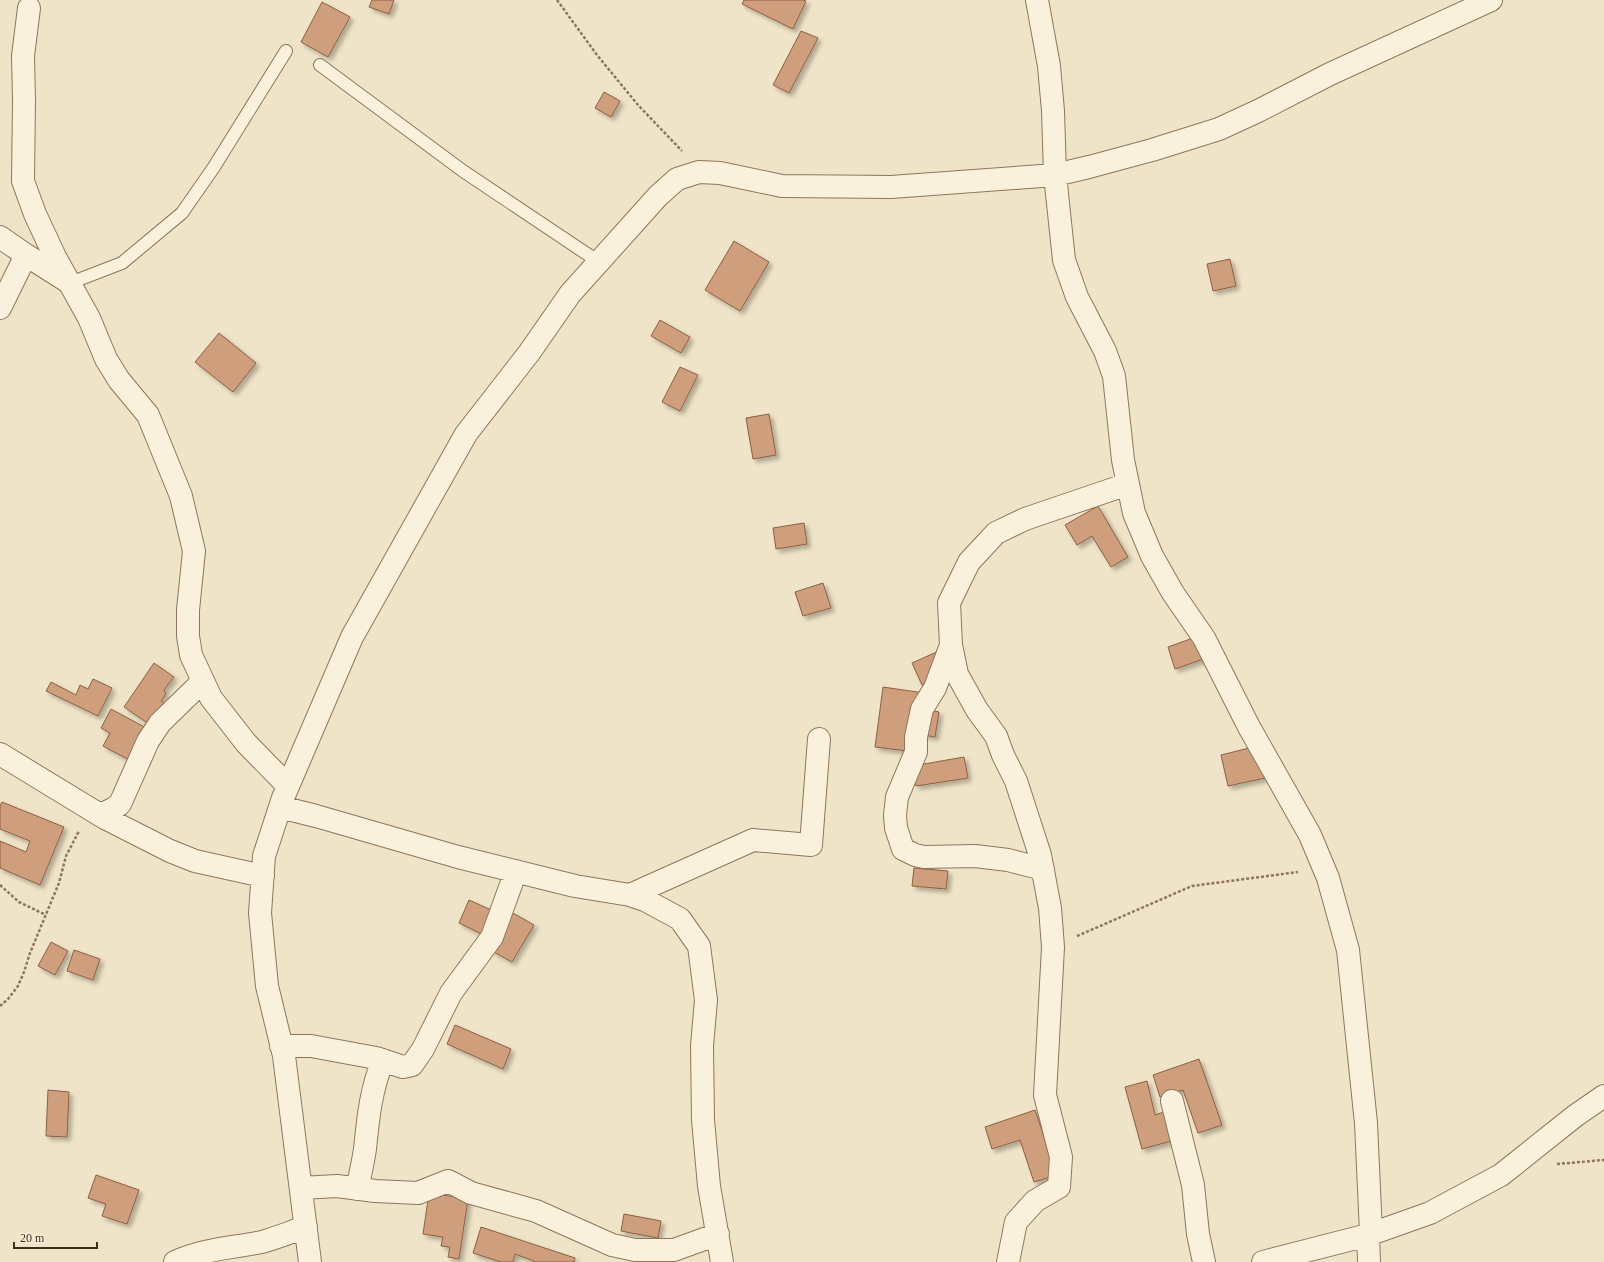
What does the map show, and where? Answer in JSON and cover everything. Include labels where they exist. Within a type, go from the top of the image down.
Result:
[{"type":"street","points":[[1037,0],[1049,66],[1053,111],[1054,175],[1064,260],[1077,297],[1105,351],[1114,376],[1123,460],[1134,513],[1152,556],[1173,592],[1204,638],[1249,727],[1310,835],[1328,878],[1348,950],[1366,1123],[1370,1234],[1369,1262]]},
{"type":"street","points":[[310,1262],[284,1056],[267,986],[260,913],[264,856],[288,786],[352,637],[466,434],[529,353],[570,294],[658,196],[677,179],[699,172],[720,173],[782,186],[838,187],[891,187],[1054,175],[1152,150],[1219,129],[1330,74],[1491,0]]},
{"type":"street","points":[[29,8],[23,56],[23,181],[35,214],[55,257],[89,318],[106,359],[119,380],[148,415],[181,496],[194,551],[188,610],[188,636],[191,655],[211,698],[246,743],[288,786]]},
{"type":"street","points":[[0,237],[70,283]]},
{"type":"street","points":[[0,308],[26,255]]},
{"type":"street","points":[[1008,1262],[1016,1222],[1035,1201],[1059,1187],[1060,1157],[1045,1095],[1053,947],[1050,908],[1040,855],[1016,781],[1003,755],[996,736],[977,710],[957,674],[951,645],[949,603],[969,562],[996,534],[1025,519],[1128,484]]},
{"type":"street","points":[[951,645],[935,688],[922,709],[916,737],[916,752],[897,797],[895,815],[896,828],[903,850],[924,857],[975,856],[1008,860],[1043,870]]},
{"type":"street","points":[[95,812],[113,809],[120,804],[148,741],[160,723],[203,681]]},
{"type":"street","points":[[630,896],[753,840],[811,845],[819,739]]},
{"type":"street","points":[[0,754],[95,812],[170,851],[195,861],[263,876]]},
{"type":"street","points":[[280,807],[516,872],[645,900],[680,918],[699,946],[706,1000],[702,1046],[703,1120],[709,1186],[722,1262]]},
{"type":"street","points":[[281,1046],[311,1046],[376,1058],[404,1067],[412,1065],[417,1060],[451,993],[492,937],[516,872]]},
{"type":"street","points":[[357,1189],[365,1151],[368,1112],[376,1076],[383,1060]]},
{"type":"street","points":[[1263,1262],[1370,1234],[1430,1213],[1501,1175],[1575,1116],[1604,1096]]},
{"type":"street","points":[[1172,1101],[1193,1185],[1198,1234],[1204,1262]]},
{"type":"street","points":[[301,1188],[337,1186],[357,1189],[418,1193],[448,1182],[471,1193],[536,1211],[612,1245],[636,1250],[674,1250],[718,1234]]},
{"type":"street","points":[[175,1262],[186,1257],[222,1247],[263,1242],[306,1227]]},
{"type":"lane","points":[[70,283],[122,263],[182,213],[214,167],[286,51]]},
{"type":"lane","points":[[320,66],[463,171],[599,262]]},
{"type":"path","points":[[557,0],[597,55],[638,105],[680,149],[699,172]]},
{"type":"path","points":[[0,1006],[8,999],[18,986],[59,883],[66,856],[95,812]]},
{"type":"path","points":[[1053,947],[1192,886],[1305,871]]},
{"type":"path","points":[[0,885],[19,902],[46,916]]},
{"type":"building","points":[[372,0],[394,0],[389,14],[369,7]]},
{"type":"building","points":[[744,0],[806,1],[793,29],[742,4]]},
{"type":"building","points":[[322,2],[350,17],[328,57],[301,42]]},
{"type":"building","points":[[801,31],[818,38],[789,93],[773,85]]},
{"type":"building","points":[[604,92],[620,101],[611,117],[595,108]]},
{"type":"building","points":[[734,241],[769,262],[740,311],[705,290]]},
{"type":"building","points":[[1230,259],[1236,286],[1213,291],[1207,264]]},
{"type":"building","points":[[660,320],[690,337],[681,353],[651,336]]},
{"type":"building","points":[[219,333],[256,363],[233,392],[195,362]]},
{"type":"building","points":[[680,367],[698,375],[680,411],[662,402]]},
{"type":"building","points":[[769,414],[776,455],[753,459],[746,418]]},
{"type":"building","points":[[1098,506],[1128,557],[1111,567],[1092,536],[1077,545],[1065,525]]},
{"type":"building","points":[[804,523],[807,544],[776,549],[773,528]]},
{"type":"building","points":[[823,583],[831,608],[803,616],[795,592]]},
{"type":"building","points":[[1207,633],[1215,655],[1175,669],[1168,647]]},
{"type":"building","points":[[941,650],[934,679],[922,685],[912,663]]},
{"type":"building","points":[[154,663],[174,677],[164,690],[166,694],[161,701],[170,708],[155,728],[124,707]]},
{"type":"building","points":[[93,679],[112,688],[98,716],[46,691],[51,682],[76,695],[80,685],[88,689]]},
{"type":"building","points":[[883,687],[924,693],[922,709],[939,712],[935,737],[918,734],[916,752],[875,747]]},
{"type":"building","points":[[111,709],[150,730],[133,762],[103,746],[110,733],[101,728]]},
{"type":"building","points":[[1257,746],[1265,778],[1228,786],[1221,755]]},
{"type":"building","points":[[964,757],[968,778],[916,786],[913,766]]},
{"type":"building","points":[[2,802],[64,827],[40,885],[0,868],[0,841],[26,852],[30,841],[0,829],[0,806]]},
{"type":"building","points":[[914,868],[948,871],[946,889],[912,886]]},
{"type":"building","points":[[469,900],[498,913],[488,937],[459,923]]},
{"type":"building","points":[[513,913],[534,925],[512,962],[492,951]]},
{"type":"building","points":[[51,942],[68,951],[55,975],[38,966]]},
{"type":"building","points":[[74,950],[100,959],[93,980],[67,971]]},
{"type":"building","points":[[455,1025],[511,1049],[503,1069],[447,1044]]},
{"type":"building","points":[[1199,1059],[1222,1125],[1198,1133],[1183,1090],[1160,1097],[1153,1075]]},
{"type":"building","points":[[1147,1081],[1155,1115],[1167,1111],[1175,1140],[1142,1149],[1125,1087]]},
{"type":"building","points":[[48,1090],[69,1092],[67,1137],[46,1136]]},
{"type":"building","points":[[1035,1110],[1057,1175],[1034,1182],[1020,1140],[992,1149],[985,1127]]},
{"type":"building","points":[[96,1175],[139,1190],[127,1224],[102,1216],[106,1204],[88,1198]]},
{"type":"building","points":[[429,1193],[468,1199],[459,1259],[448,1257],[450,1247],[441,1246],[443,1237],[423,1234]]},
{"type":"building","points":[[624,1214],[661,1221],[658,1238],[621,1231]]},
{"type":"building","points":[[481,1227],[575,1258],[574,1262],[534,1262],[515,1254],[513,1262],[501,1262],[473,1253]]}]
